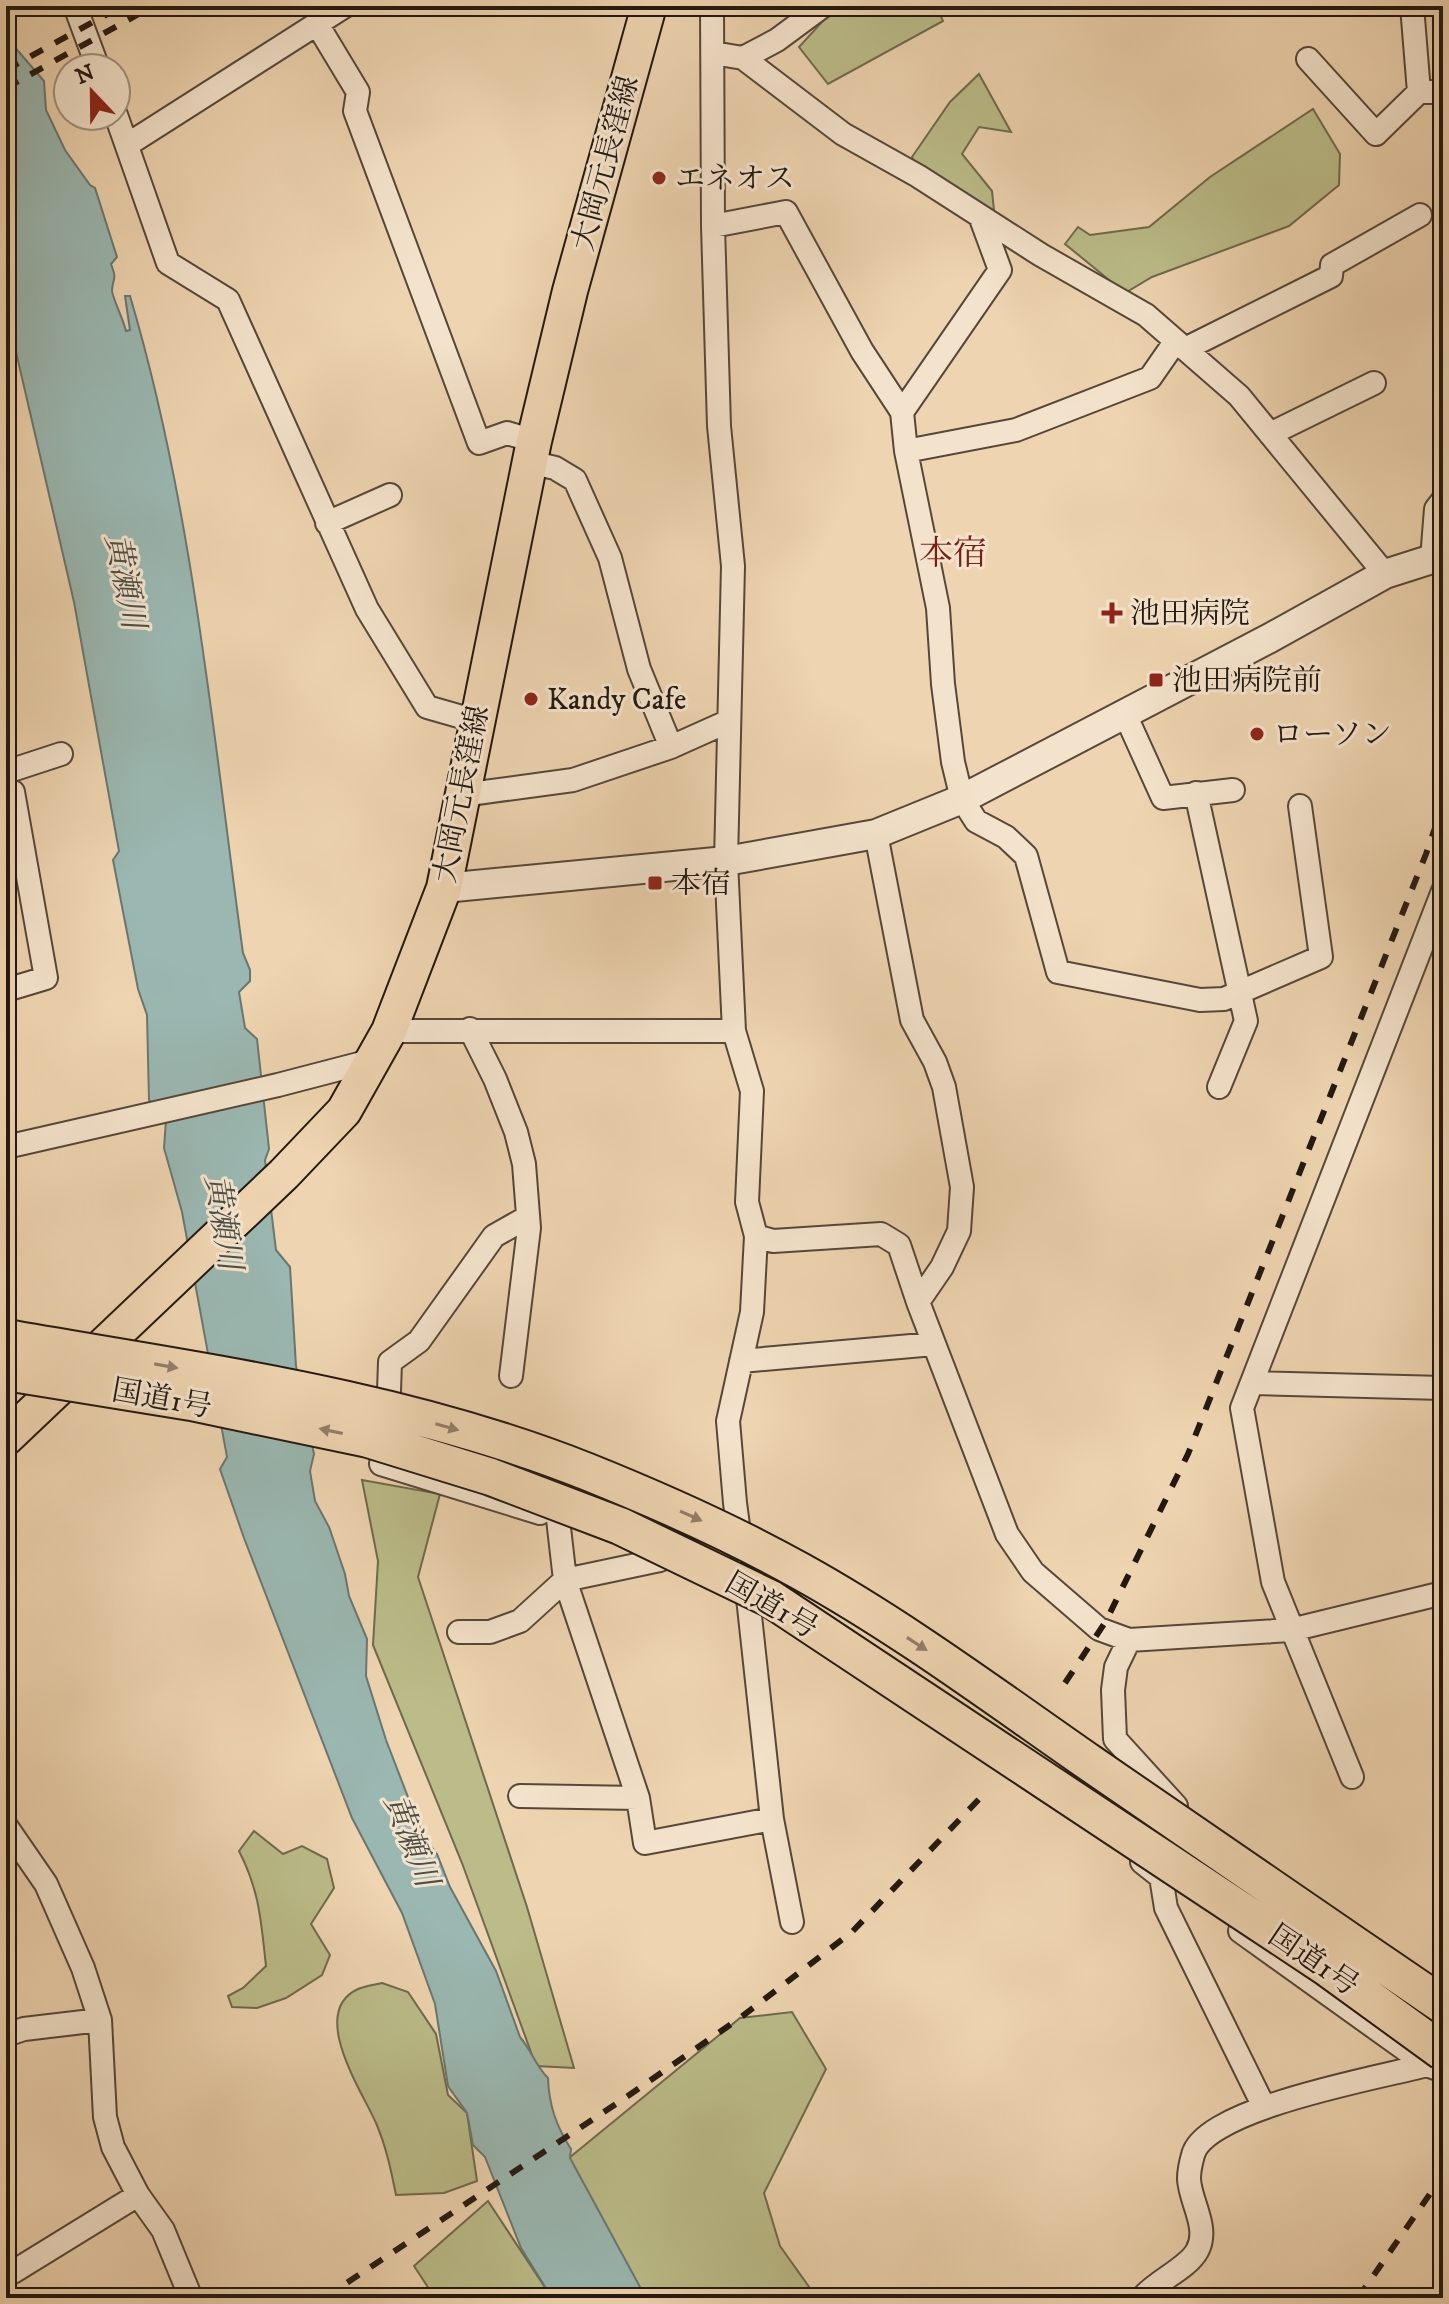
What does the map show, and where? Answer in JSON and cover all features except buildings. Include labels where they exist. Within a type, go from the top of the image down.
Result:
[{"type":"highway","name":"国道1号","points":[[6,1338],[282,1387],[381,1409],[586,1471],[716,1528],[802,1571],[930,1653],[1443,2005]]},
{"type":"highway","name":"国道1号","points":[[6,1372],[191,1402],[368,1439],[491,1477],[620,1526],[771,1599],[1326,1967],[1438,2062]]},
{"type":"main road","name":"大岡元長窪線","points":[[6,1438],[284,1174],[344,1111],[382,1046],[444,888],[532,451],[642,9]]},
{"type":"street","points":[[75,6],[92,52]]},
{"type":"street","points":[[127,145],[345,6]]},
{"type":"street","points":[[712,6],[713,226],[719,426],[733,566],[726,861],[734,1031],[752,1091],[747,1202],[756,1236],[752,1312],[728,1421],[772,1819],[792,1922]]},
{"type":"street","points":[[743,58],[777,40],[823,6]]},
{"type":"street","points":[[1412,6],[1419,92]]},
{"type":"street","points":[[317,24],[358,92],[355,111],[479,443],[507,433],[575,480],[610,558],[639,669],[671,747]]},
{"type":"street","points":[[713,53],[743,58],[843,134],[918,176],[1041,255],[1146,315],[1239,396],[1385,574]]},
{"type":"street","points":[[1308,59],[1376,134],[1419,92],[1443,92]]},
{"type":"street","points":[[122,132],[168,263],[228,300],[367,609],[427,707],[476,721]]},
{"type":"street","points":[[713,226],[786,212],[862,351],[902,412],[906,451],[938,608],[947,715],[962,799],[976,821],[1006,837],[1026,856],[1058,972],[1200,1000],[1224,999],[1321,957],[1300,806]]},
{"type":"street","points":[[906,451],[1016,430],[1150,378],[1180,346],[1331,276],[1332,265],[1420,215]]},
{"type":"street","points":[[902,412],[1000,270],[980,216]]},
{"type":"street","points":[[1270,434],[1374,383]]},
{"type":"street","points":[[327,523],[390,495]]},
{"type":"street","points":[[444,888],[726,861],[876,834],[962,799],[1385,574],[1437,560],[1436,509],[1443,500]]},
{"type":"street","points":[[1125,714],[1163,798],[1233,790]]},
{"type":"street","points":[[462,795],[573,780],[671,747],[729,721]]},
{"type":"street","points":[[6,990],[46,978],[9,782],[61,754]]},
{"type":"street","points":[[1196,793],[1246,1021],[1219,1087]]},
{"type":"street","points":[[876,834],[912,1020],[935,1062],[944,1087],[962,1187],[959,1231],[942,1267],[918,1302]]},
{"type":"street","points":[[1352,1777],[1273,1582],[1242,1408],[1443,891]]},
{"type":"street","points":[[6,1147],[278,1085],[382,1046],[470,1029],[734,1031]]},
{"type":"street","points":[[470,1029],[495,1079],[516,1132],[525,1172],[529,1228],[511,1376]]},
{"type":"street","points":[[526,1218],[494,1236],[419,1341],[390,1362],[388,1421],[381,1464],[558,1519],[660,1560],[749,1607],[851,1667],[1438,2062]]},
{"type":"street","points":[[756,1236],[773,1241],[881,1234],[899,1245],[1007,1534],[1033,1572],[1099,1629],[1129,1640],[1291,1630],[1443,1593]]},
{"type":"street","points":[[741,1361],[934,1344]]},
{"type":"street","points":[[1254,1383],[1443,1388]]},
{"type":"street","points":[[558,1519],[565,1580],[638,1798],[645,1843],[772,1819]]},
{"type":"street","points":[[459,1632],[490,1632],[520,1621],[565,1580],[660,1560]]},
{"type":"street","points":[[1129,1640],[1116,1667],[1113,1690],[1115,1739],[1176,1806]]},
{"type":"street","points":[[520,1796],[638,1798]]},
{"type":"street","points":[[6,1826],[46,1884],[83,1968],[100,2020],[105,2117],[113,2147],[138,2195],[163,2230],[191,2298]]},
{"type":"street","points":[[1161,1877],[1166,1908],[1264,2107]]},
{"type":"street","points":[[6,2035],[24,2029],[100,2020]]},
{"type":"street","points":[[1142,2298],[1197,2252],[1201,2239],[1199,2216],[1189,2180],[1194,2151],[1207,2137],[1264,2107],[1317,2090],[1438,2062]]},
{"type":"street","points":[[6,2274],[138,2195]]},
{"type":"green space","points":[[855,6],[936,6],[943,21],[828,84],[799,47],[831,12],[842,14]]},
{"type":"green space","points":[[979,74],[1011,132],[979,127],[962,154],[992,191],[994,210],[986,217],[916,165],[912,157],[950,102]]},
{"type":"green space","points":[[1313,109],[1340,154],[1339,185],[1289,226],[1152,277],[1125,293],[1065,244],[1078,227],[1090,235],[1149,227],[1210,177]]},
{"type":"green space","points":[[362,1480],[440,1494],[418,1577],[527,1907],[574,2068],[536,2066],[462,1863],[373,1645],[378,1561]]},
{"type":"green space","points":[[254,1831],[283,1854],[302,1846],[327,1859],[334,1888],[311,1924],[330,1955],[322,1975],[286,1998],[257,2008],[232,2007],[228,1996],[243,1988],[266,1966],[255,1894],[239,1851]]},
{"type":"green space","points":[[382,1983],[408,1992],[436,2034],[448,2095],[467,2113],[477,2181],[444,2193],[396,2195],[380,2132],[351,2073],[338,2033],[338,2015],[344,2000],[358,1989]]},
{"type":"green space","points":[[792,2012],[826,2069],[764,2193],[780,2246],[817,2298],[638,2298],[569,2158],[740,2018]]},
{"type":"green space","points":[[488,2201],[552,2298],[435,2298],[414,2266]]},
{"type":"water","name":"黄瀬川","points":[[6,37],[44,81],[46,110],[52,123],[52,132],[56,132],[65,150],[95,188],[117,257],[111,264],[113,295],[126,331],[130,330],[125,296],[130,296],[170,457],[199,622],[243,953],[250,970],[250,981],[239,992],[245,1028],[257,1039],[269,1149],[265,1160],[276,1250],[290,1267],[296,1366],[314,1454],[310,1471],[315,1501],[329,1527],[349,1596],[367,1639],[366,1676],[386,1740],[423,1836],[437,1854],[450,1887],[496,1971],[520,2037],[548,2078],[552,2106],[557,2124],[571,2149],[570,2158],[646,2298],[552,2298],[521,2248],[485,2157],[473,2145],[467,2113],[448,2086],[435,2004],[402,1913],[352,1818],[220,1469],[227,1457],[182,1212],[164,1148],[166,1120],[149,1100],[147,1015],[138,989],[113,860],[119,851],[74,602],[6,309]]},
{"type":"railway","points":[[6,70],[122,6]]},
{"type":"railway","points":[[6,88],[153,6]]},
{"type":"railway","points":[[1065,1683],[1106,1621],[1188,1454],[1443,805]]},
{"type":"railway","points":[[324,2298],[740,2018],[852,1932],[982,1796]]},
{"type":"railway","points":[[1358,2298],[1443,2175]]},
{"type":"place","name":"エネオス","points":[[659,178]]},
{"type":"place","name":"池田病院","points":[[1112,613]]},
{"type":"place","name":"池田病院前","points":[[1156,680]]},
{"type":"place","name":"Kandy Cafe","points":[[531,699]]},
{"type":"place","name":"ローソン","points":[[1257,734]]},
{"type":"place","name":"本宿","points":[[655,883]]},
{"type":"district","name":"本宿","points":[[953,552]]}]
